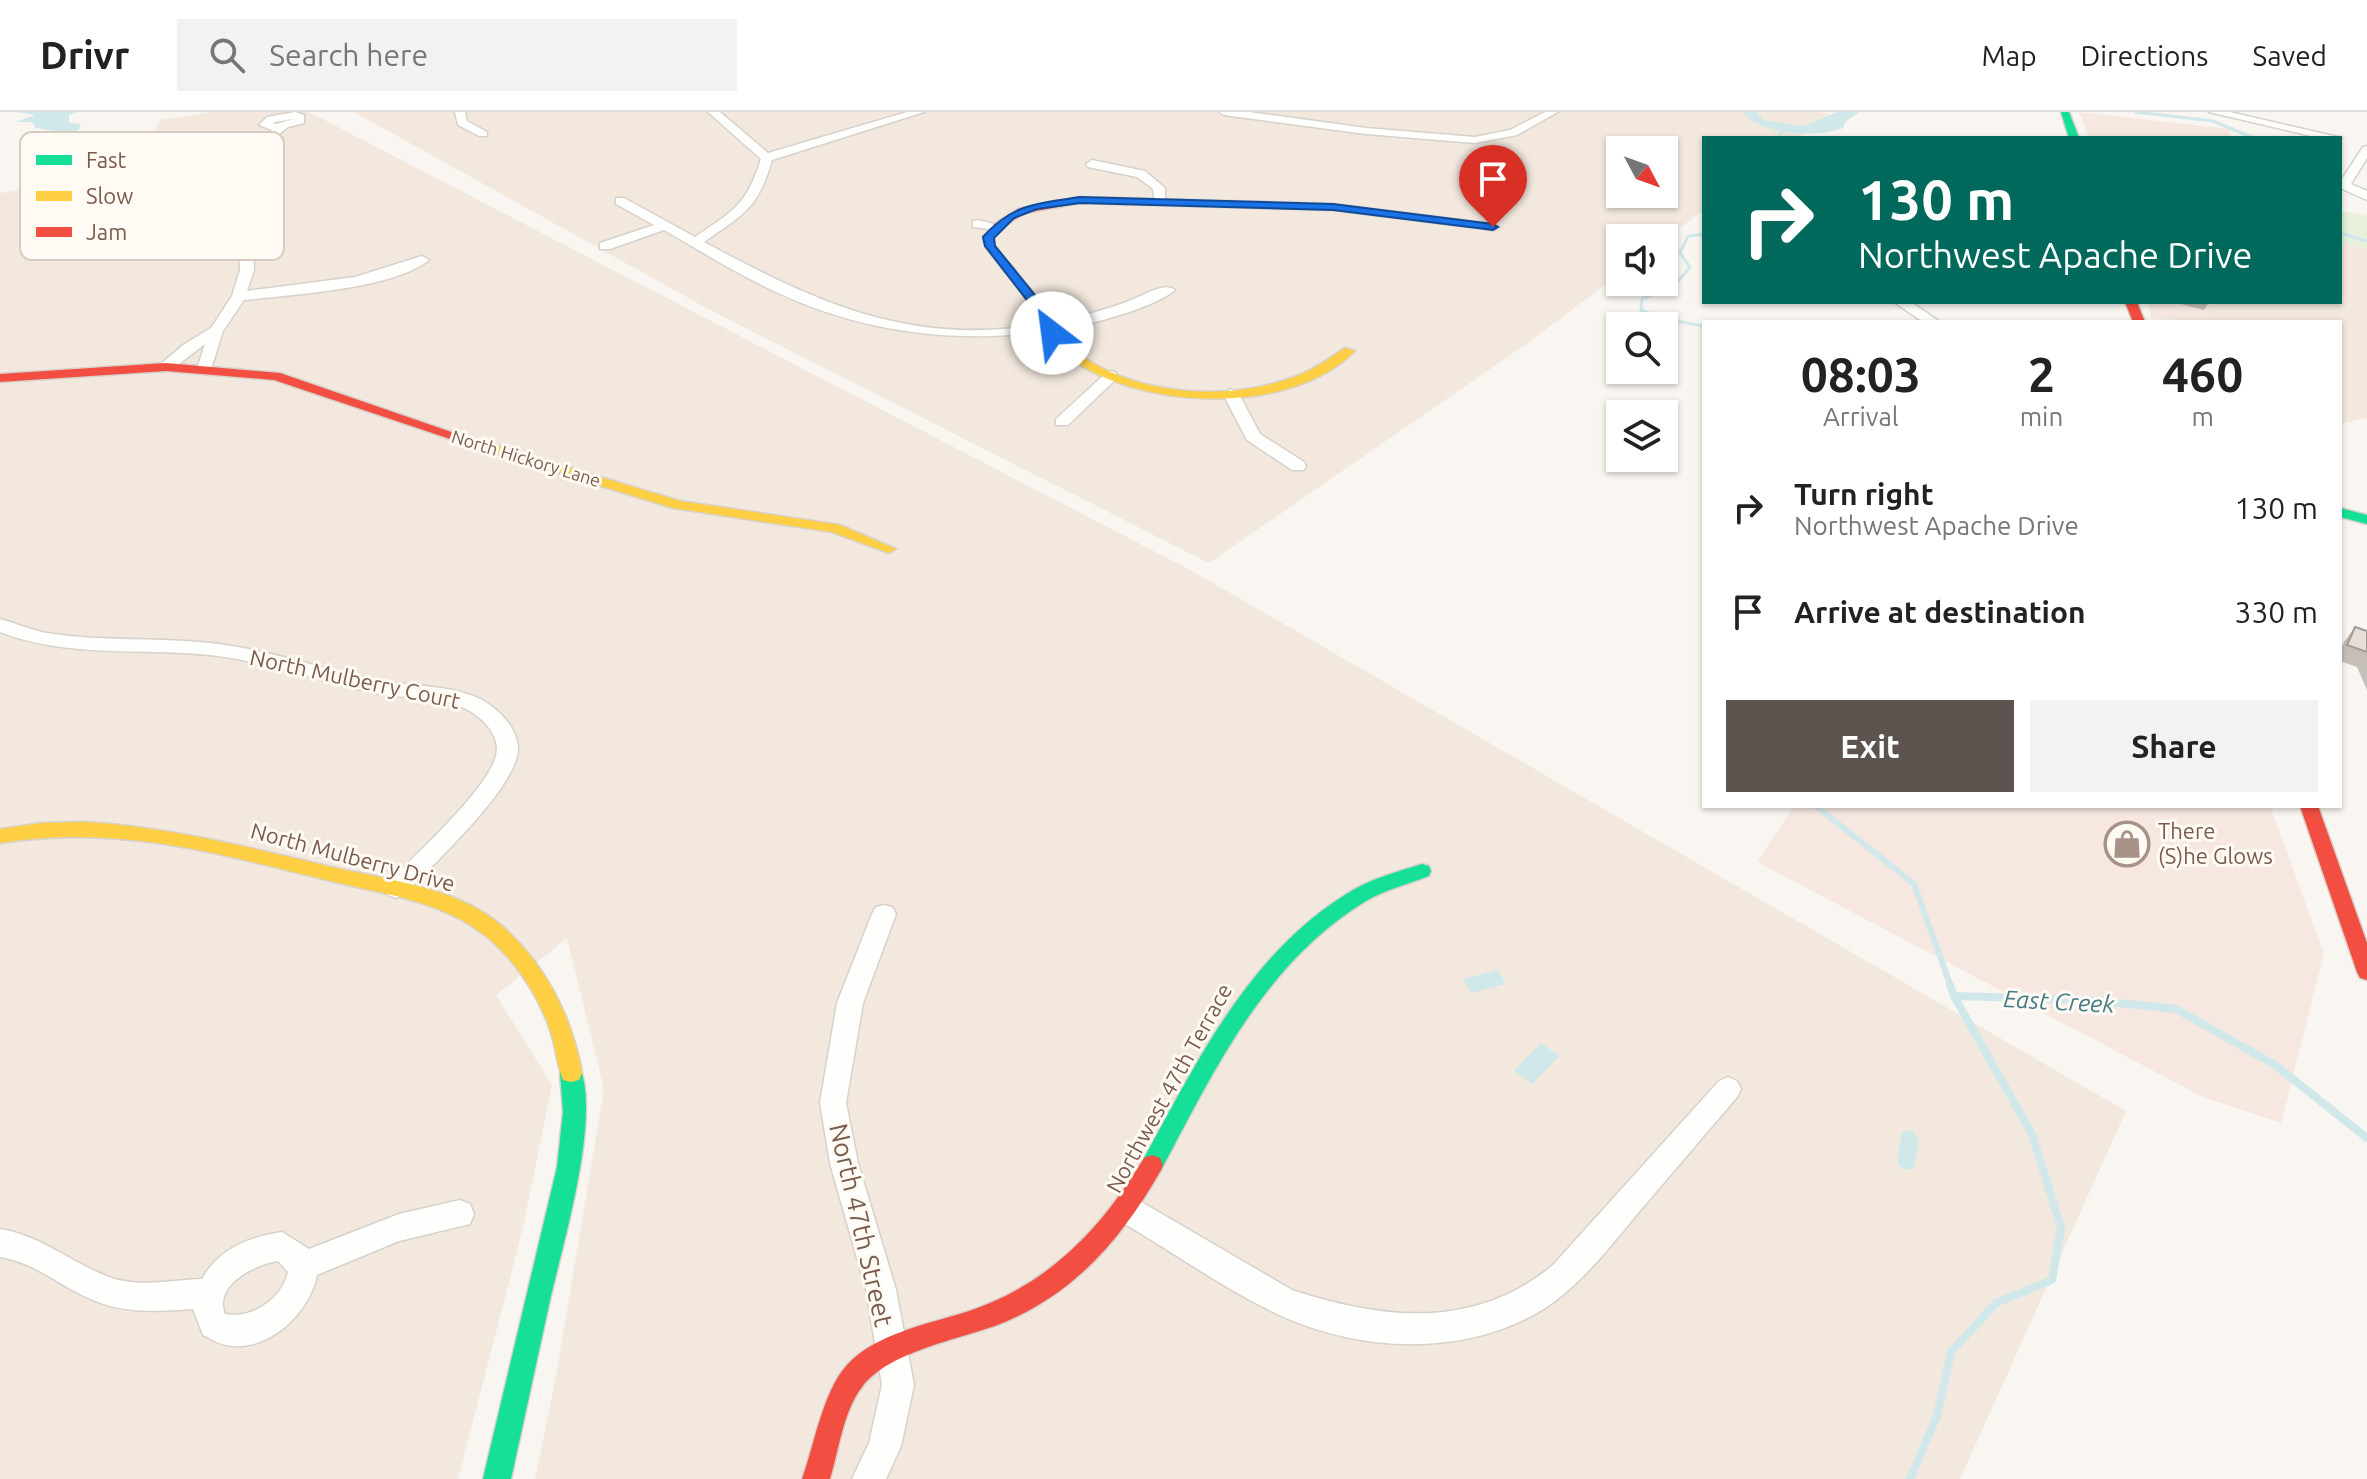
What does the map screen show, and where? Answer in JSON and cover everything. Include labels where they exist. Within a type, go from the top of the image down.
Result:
[{"type":"street","points":[[460,112],[462,123],[483,134]]},
{"type":"street","points":[[713,112],[767,158]]},
{"type":"street","points":[[767,158],[919,112]]},
{"type":"street","points":[[1224,112],[1366,131],[1475,140],[1513,133],[1553,112]]},
{"type":"street","points":[[2214,112],[2328,136]]},
{"type":"street","points":[[2065,114],[2073,136]]},
{"type":"street","points":[[276,132],[283,127]]},
{"type":"street","points":[[2342,139],[2367,147],[2344,185],[2367,196]]},
{"type":"street","points":[[697,241],[744,209],[758,188],[767,158]]},
{"type":"street","points":[[1092,164],[1141,174],[1159,188],[1159,201]]},
{"type":"street","points":[[620,201],[697,241],[737,268],[781,289],[876,323],[917,330],[962,334],[1051,328],[1102,317],[1168,290]]},
{"type":"street","points":[[1349,351],[1297,380],[1231,394],[1153,388],[1111,376],[1076,358],[1056,340],[1051,328],[990,246],[987,225],[1022,211],[1064,201],[1159,201],[1333,207],[1493,227]]},
{"type":"street","points":[[605,246],[666,225]]},
{"type":"street","points":[[205,369],[216,331],[239,296],[247,270],[247,260]]},
{"type":"street","points":[[239,296],[344,285],[383,276],[422,260]]},
{"type":"street","points":[[1904,304],[1930,320]]},
{"type":"street","points":[[166,367],[188,348],[216,331]]},
{"type":"street","name":"North Hickory Lane","points":[[0,378],[166,367],[290,380],[443,433],[678,505],[835,528],[889,549]]},
{"type":"street","points":[[1062,422],[1111,376]]},
{"type":"street","points":[[1231,394],[1253,437],[1298,466]]},
{"type":"street","points":[[2342,513],[2367,520]]},
{"type":"street","name":"North Mulberry Court","points":[[0,625],[15,633],[74,641],[211,650],[248,656],[399,691],[451,697],[485,712],[503,730],[508,752],[502,770],[487,791],[396,889]]},
{"type":"street","points":[[2310,808],[2367,972]]},
{"type":"street","name":"North Mulberry Drive","points":[[0,836],[37,828],[168,835],[396,889],[469,913],[502,936],[549,1000],[561,1025],[570,1062],[574,1112],[568,1167],[497,1479]]},
{"type":"street","name":"Northwest 47th Terrace","points":[[816,1479],[852,1378],[890,1351],[923,1336],[985,1318],[1075,1268],[1105,1239],[1128,1210],[1217,1043],[1265,972],[1297,940],[1350,901],[1422,871]]},
{"type":"street","name":"North 47th Street","points":[[869,1479],[885,1446],[898,1385],[881,1290],[844,1163],[833,1103],[850,1003],[884,914]]},
{"type":"street","points":[[1128,1210],[1285,1302],[1310,1312],[1379,1327],[1444,1328],[1475,1322],[1537,1296],[1577,1263],[1728,1089]]},
{"type":"street","points":[[304,1266],[378,1232],[419,1220],[460,1214]]},
{"type":"street","points":[[0,1243],[17,1244],[47,1257],[110,1292],[145,1297],[209,1294]]},
{"type":"street","points":[[282,1246],[297,1253],[304,1266],[301,1284],[290,1303],[271,1319],[250,1329],[229,1331],[214,1325],[207,1312],[209,1294],[221,1275],[240,1259],[261,1249],[282,1246]]},
{"type":"shaded area","points":[[212,112],[309,112],[1192,571],[2126,1111],[1960,1479],[535,1479],[555,1382],[604,1089],[567,938],[496,995],[552,1085],[522,1232],[458,1479],[0,1479],[0,193],[20,190],[20,260],[284,260],[284,132],[155,132],[160,120]]},
{"type":"shaded area","points":[[354,112],[1829,114],[1801,136],[1702,136],[1702,212],[1678,230],[1678,224],[1606,224],[1606,284],[1532,340],[1209,563],[710,310]]},
{"type":"shaded area","points":[[2079,112],[2230,129],[2230,136],[2088,136]]},
{"type":"shaded area","points":[[2342,242],[2367,248],[2367,418],[2342,424],[2342,320],[2200,320],[2212,304],[2342,304]]},
{"type":"shaded area","points":[[2148,304],[2212,304],[2200,320],[2151,317]]},
{"type":"shaded area","points":[[1793,808],[2271,808],[2324,954],[2281,1123],[2203,1097],[1757,862]]},
{"type":"green space","points":[[2342,211],[2367,216],[2367,248],[2342,242]]},
{"type":"water","points":[[17,112],[77,112],[69,115],[69,123],[81,124],[75,132],[61,132],[36,128],[32,122],[16,122],[35,115]]},
{"type":"water","points":[[1743,112],[1756,112],[1764,120],[1804,126],[1837,112],[1859,112],[1845,122],[1843,128],[1805,133],[1762,126]]},
{"type":"water","points":[[1498,970],[1506,984],[1471,993],[1463,979]]},
{"type":"water","points":[[1541,1043],[1559,1056],[1532,1084],[1514,1071]]},
{"type":"water","points":[[1902,1131],[1913,1131],[1919,1141],[1914,1168],[1905,1170],[1897,1164]]},
{"type":"building","points":[[2355,627],[2367,631],[2367,652],[2347,645]]},
{"type":"waterway","points":[[2136,112],[2213,121],[2249,136]]},
{"type":"waterway","name":"East Creek","points":[[1779,136],[1784,129]]},
{"type":"waterway","name":"East Creek","points":[[1702,234],[1688,236],[1680,253],[1690,267],[1675,285],[1642,299],[1641,310],[1664,319],[1702,326]]},
{"type":"waterway","points":[[2342,234],[2367,241]]},
{"type":"waterway","name":"East Creek","points":[[1819,808],[1914,884],[1951,987]]},
{"type":"waterway","name":"East Creek","points":[[1950,985],[1954,996]]},
{"type":"waterway","points":[[1910,1479],[1937,1416],[1951,1352],[1996,1303],[2052,1280],[2061,1228],[2032,1134],[1954,996]]},
{"type":"waterway","name":"East Creek","points":[[1954,996],[2089,1000],[2176,1009],[2275,1065],[2367,1138]]},
{"type":"traffic: fast","points":[[2065,112],[2073,136]]},
{"type":"traffic: fast","points":[[2342,513],[2367,520]]},
{"type":"traffic: fast","points":[[1152,1165],[1214,1051],[1262,981],[1290,949],[1322,920],[1359,896],[1422,871]]},
{"type":"traffic: fast","points":[[497,1479],[568,1167],[574,1112],[571,1073]]},
{"type":"traffic: slow","points":[[998,225],[988,237],[990,246],[1032,299],[1056,339],[1090,367],[1116,379],[1176,393],[1238,393],[1302,378],[1349,351]]},
{"type":"traffic: slow","points":[[485,446],[678,505],[835,528],[889,549]]},
{"type":"traffic: slow","points":[[0,836],[84,828],[169,837],[404,891],[456,907],[488,926],[523,961],[560,1028],[571,1073]]},
{"type":"traffic: jam","points":[[998,225],[1022,211],[1080,200],[1333,207],[1493,227]]},
{"type":"traffic: jam","points":[[2132,304],[2138,320]]},
{"type":"traffic: jam","points":[[0,378],[166,367],[276,376],[485,446]]},
{"type":"traffic: jam","points":[[2310,808],[2367,972]]},
{"type":"traffic: jam","points":[[816,1479],[843,1396],[854,1376],[864,1366],[892,1350],[1000,1311],[1054,1282],[1098,1243],[1117,1220],[1152,1165]]},
{"type":"place","name":"There (S)he Glows","points":[[2127,844]]},
{"type":"route","points":[[1052,333],[1031,298],[990,246],[988,237],[1010,216],[1036,206],[1080,200],[1275,204],[1333,207],[1493,227]]}]
